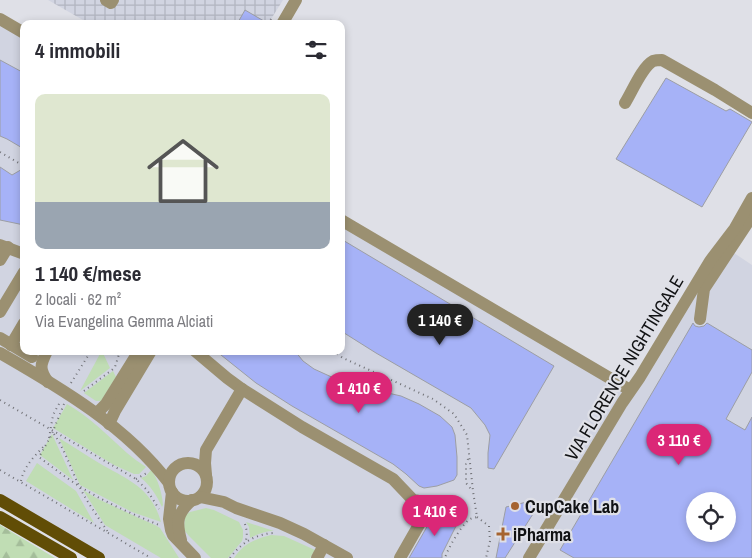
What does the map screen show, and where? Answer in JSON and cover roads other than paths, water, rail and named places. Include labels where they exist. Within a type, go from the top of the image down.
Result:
[{"type":"main road","points":[[0,500],[99,558]]},
{"type":"main road","points":[[0,517],[71,558]]},
{"type":"street","points":[[106,0],[111,3],[113,0]]},
{"type":"street","points":[[284,20],[296,0]]},
{"type":"street","points":[[0,19],[20,31]]},
{"type":"street","points":[[625,103],[649,65],[655,60],[662,60],[752,113]]},
{"type":"street","name":"VIA FLORENCE NIGHTINGALE","points":[[529,558],[630,390],[640,377],[710,261],[735,228],[752,198]]},
{"type":"street","points":[[752,216],[704,289],[703,321],[711,293],[752,230]]},
{"type":"street","points":[[345,222],[630,390]]},
{"type":"street","points":[[0,260],[4,246],[20,252]]},
{"type":"street","points":[[0,312],[20,279]]},
{"type":"street","points":[[20,327],[6,342],[20,348]]},
{"type":"street","points":[[0,354],[97,413],[149,464],[177,497],[182,500],[196,499],[230,505],[280,523],[347,558]]},
{"type":"street","points":[[21,366],[34,355]]},
{"type":"street","points":[[45,355],[40,365],[48,382]]},
{"type":"street","points":[[97,413],[106,404],[137,355]]},
{"type":"street","points":[[109,424],[149,355]]},
{"type":"street","points":[[200,355],[242,389],[302,427],[393,479],[413,500],[432,502],[400,558]]},
{"type":"street","points":[[182,543],[178,529],[179,515],[185,507],[204,492],[206,486],[204,463],[206,450],[242,389]]},
{"type":"street","points":[[195,558],[173,535],[169,525],[171,474],[194,455],[206,450]]},
{"type":"street","points":[[149,464],[192,464],[198,466],[230,505]]},
{"type":"street","points":[[317,558],[324,545]]},
{"type":"place","name":"CupCake Lab","points":[[515,506]]},
{"type":"place","name":"iPharma","points":[[503,534]]}]
